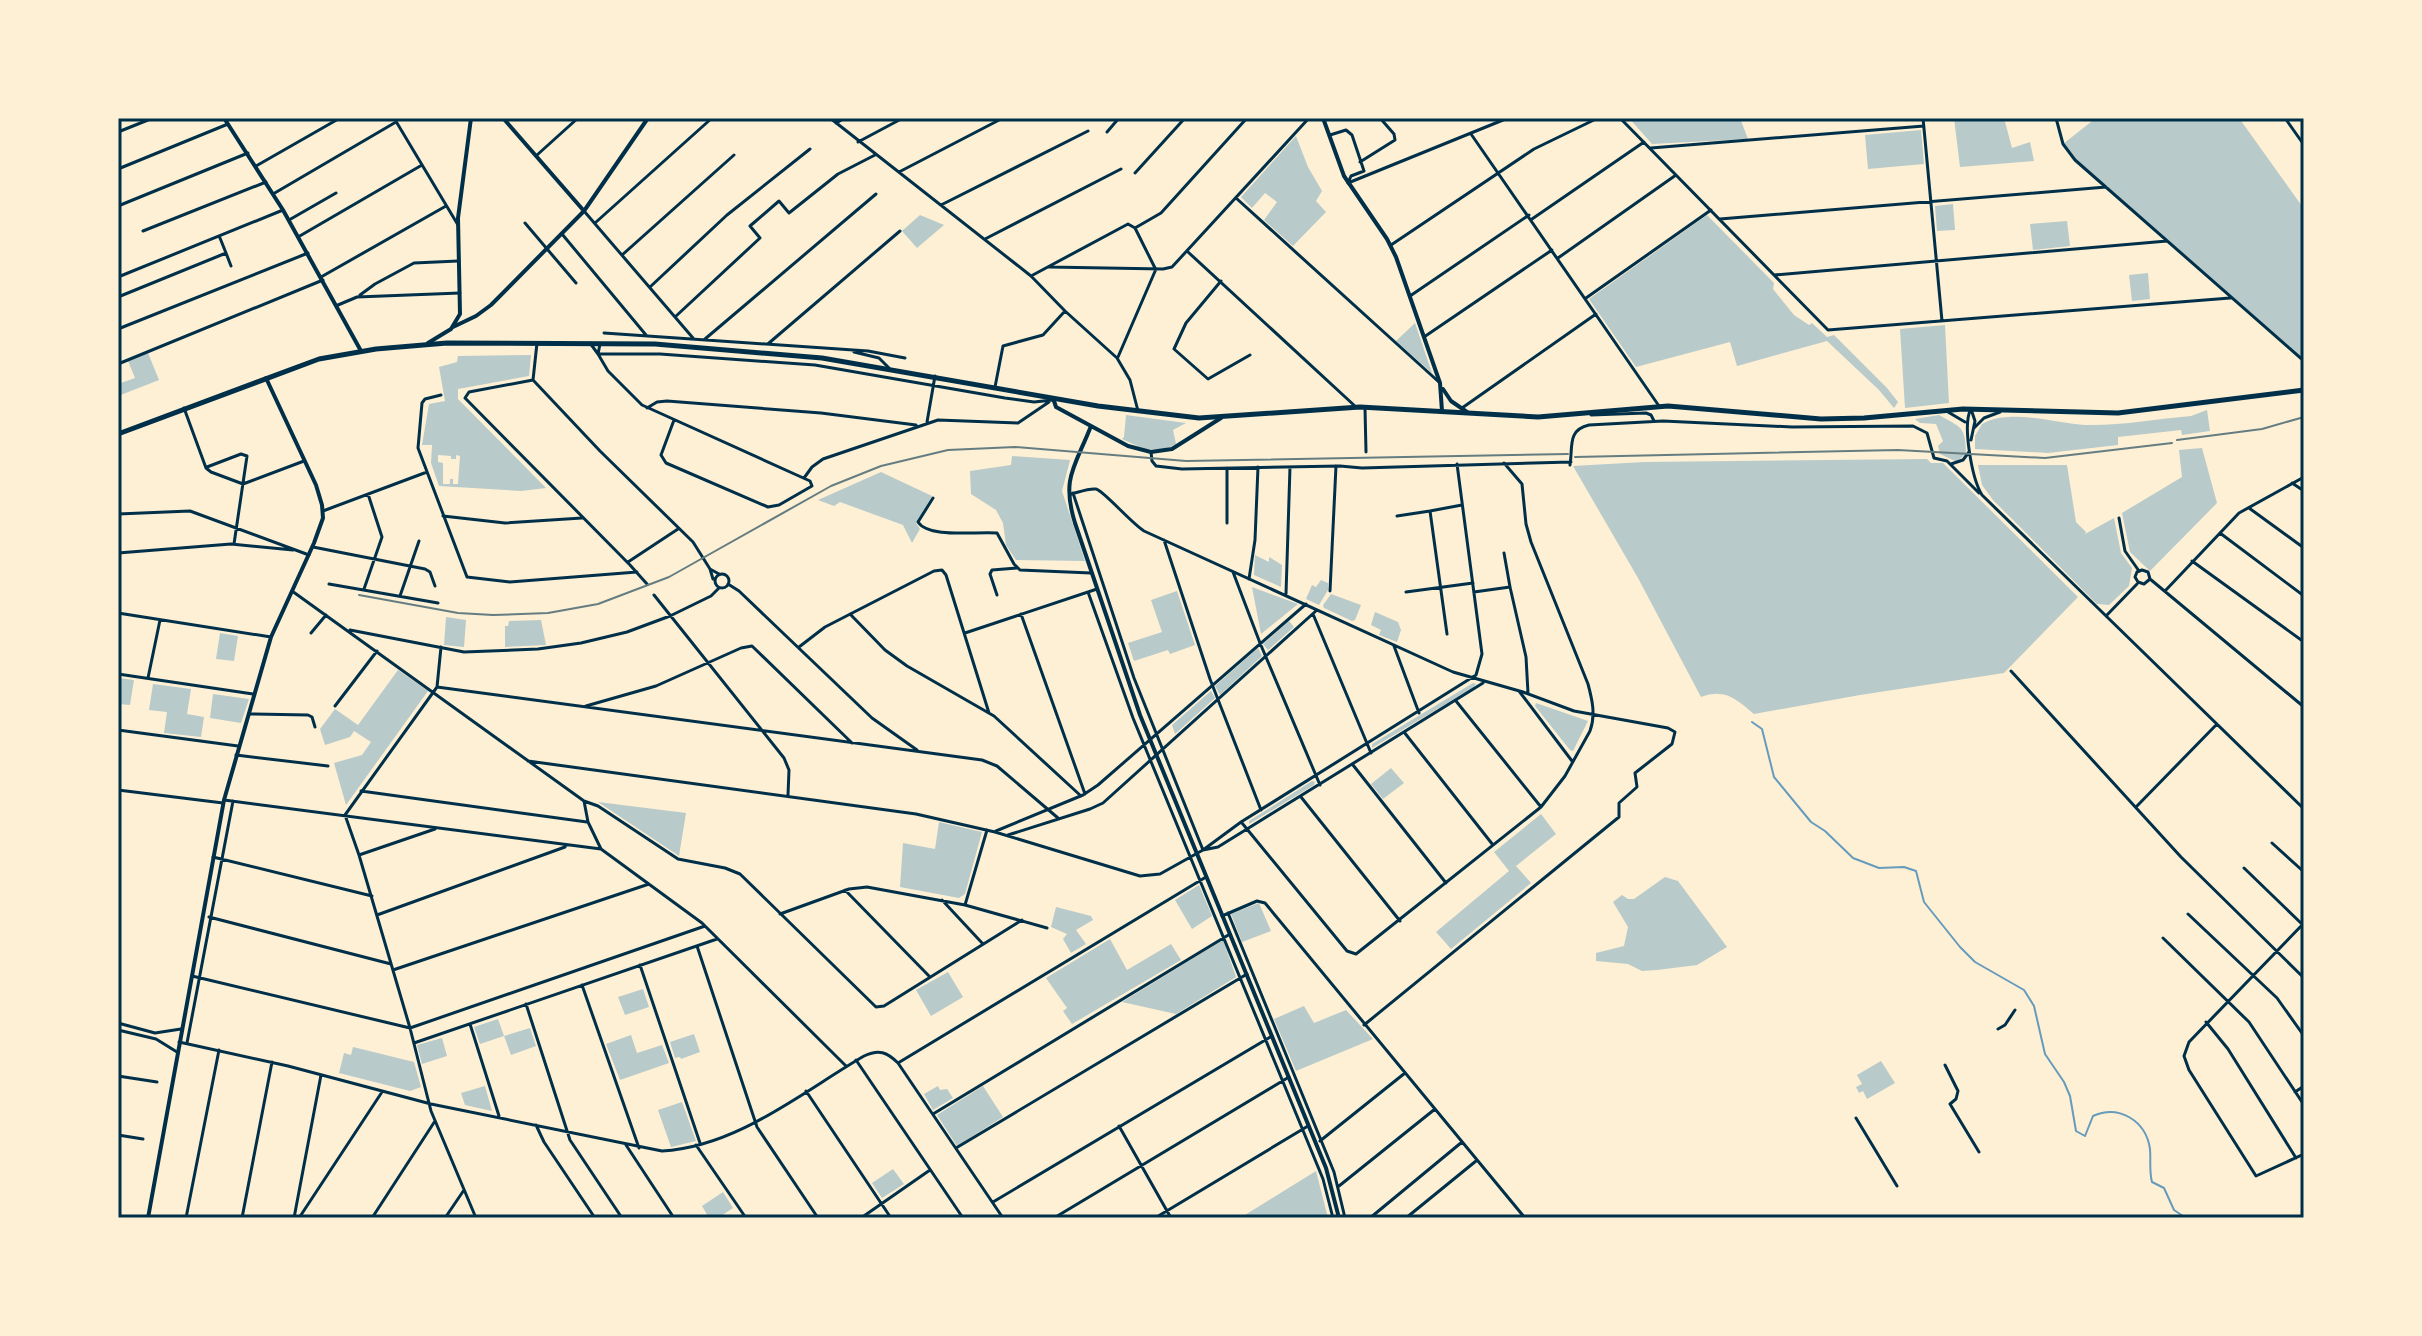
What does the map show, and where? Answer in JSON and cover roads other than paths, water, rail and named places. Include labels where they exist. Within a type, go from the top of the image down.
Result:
[{"type":"main road","points":[[118,434],[315,360],[426,344],[671,345],[830,358],[1053,399],[1179,417],[1221,418],[1357,408],[1464,410],[1526,417],[1659,406],[1821,419],[1941,409],[2132,412],[2304,390]]},
{"type":"street","points":[[118,132],[153,118]]},
{"type":"street","points":[[224,118],[289,220],[361,351]]},
{"type":"street","points":[[256,166],[340,118]]},
{"type":"street","points":[[453,327],[460,314],[458,225],[471,118]]},
{"type":"street","points":[[503,118],[693,338]]},
{"type":"street","points":[[537,155],[578,118]]},
{"type":"street","points":[[426,344],[491,305],[584,211],[648,118]]},
{"type":"street","points":[[595,223],[712,118]]},
{"type":"street","points":[[830,118],[1031,276],[1117,358],[1130,380],[1138,411]]},
{"type":"street","points":[[836,123],[845,118]]},
{"type":"street","points":[[858,142],[903,118]]},
{"type":"street","points":[[899,172],[1003,118]]},
{"type":"street","points":[[1107,132],[1119,118]]},
{"type":"street","points":[[1135,173],[1185,118]]},
{"type":"street","points":[[1135,228],[1161,213],[1247,118]]},
{"type":"street","points":[[1049,267],[1171,268],[1309,118]]},
{"type":"street","points":[[1323,118],[1348,183],[1391,245],[1440,383],[1447,397],[1464,410],[1596,314]]},
{"type":"street","points":[[1360,162],[1395,140],[1394,134],[1380,118]]},
{"type":"street","points":[[1348,183],[1508,118]]},
{"type":"street","points":[[1391,245],[1541,145],[1598,118]]},
{"type":"street","points":[[1620,118],[1828,330],[2230,298]]},
{"type":"street","points":[[1923,118],[1942,321]]},
{"type":"street","points":[[2056,118],[2068,153],[2304,361]]},
{"type":"street","points":[[2285,118],[2304,145]]},
{"type":"street","points":[[273,194],[395,120],[458,225]]},
{"type":"street","points":[[118,169],[228,124]]},
{"type":"street","points":[[1651,148],[1924,126]]},
{"type":"street","points":[[941,205],[1088,131]]},
{"type":"street","points":[[1328,135],[1350,131],[1364,171],[1351,176],[1348,183]]},
{"type":"street","points":[[1471,134],[1659,406]]},
{"type":"street","points":[[1410,296],[1644,142]]},
{"type":"street","points":[[650,287],[727,215],[810,149]]},
{"type":"street","points":[[118,206],[248,153]]},
{"type":"street","points":[[622,255],[734,155]]},
{"type":"street","points":[[675,317],[760,238],[750,226],[779,201],[789,213],[838,174],[875,155]]},
{"type":"street","points":[[298,237],[422,165]]},
{"type":"street","points":[[985,239],[1121,169]]},
{"type":"street","points":[[1558,258],[1676,175]]},
{"type":"street","points":[[143,231],[266,182]]},
{"type":"street","points":[[1720,219],[2106,187]]},
{"type":"street","points":[[289,220],[336,193]]},
{"type":"street","points":[[705,339],[876,194]]},
{"type":"street","points":[[1236,198],[1440,383],[1446,412]]},
{"type":"street","points":[[118,364],[322,278],[446,206]]},
{"type":"street","points":[[118,277],[283,210]]},
{"type":"street","points":[[1586,298],[1711,210]]},
{"type":"street","points":[[525,223],[576,283]]},
{"type":"street","points":[[1031,276],[1128,224],[1135,228],[1156,269]]},
{"type":"street","points":[[769,343],[900,231]]},
{"type":"street","points":[[561,233],[646,335]]},
{"type":"street","points":[[219,237],[231,266]]},
{"type":"street","points":[[1774,275],[2167,241]]},
{"type":"street","points":[[1424,337],[1552,250]]},
{"type":"street","points":[[1188,252],[1357,408]]},
{"type":"street","points":[[118,297],[226,253]]},
{"type":"street","points":[[118,329],[308,253]]},
{"type":"street","points":[[338,305],[357,297],[412,263],[458,261]]},
{"type":"street","points":[[1117,358],[1156,269]]},
{"type":"street","points":[[1221,281],[1186,323],[1174,349],[1208,379],[1250,355]]},
{"type":"street","points":[[357,297],[460,293]]},
{"type":"street","points":[[995,387],[1003,346],[1043,335],[1065,311]]},
{"type":"street","points":[[604,333],[871,351],[905,358]]},
{"type":"street","points":[[670,336],[671,345]]},
{"type":"street","points":[[537,343],[533,380],[699,548],[719,588]]},
{"type":"street","points":[[590,343],[608,371],[647,408],[674,420],[804,478],[812,482],[809,490],[778,506],[768,507],[666,463],[661,455],[674,420]]},
{"type":"street","points":[[598,354],[600,343]]},
{"type":"street","points":[[845,350],[879,358],[889,368]]},
{"type":"street","points":[[598,354],[671,355],[810,364],[1015,400],[1053,399]]},
{"type":"street","points":[[927,422],[935,376]]},
{"type":"street","points":[[148,1218],[224,802],[271,637],[313,547],[323,511],[317,488],[266,378]]},
{"type":"street","points":[[533,380],[469,392],[465,398],[647,584]]},
{"type":"street","points":[[441,395],[425,399],[421,404],[418,444],[462,570],[468,578],[510,582],[637,572]]},
{"type":"street","points":[[1446,412],[1447,397]]},
{"type":"street","points":[[804,478],[823,459],[916,425],[953,418],[1016,423],[1053,399]]},
{"type":"street","points":[[1053,399],[1056,407],[1091,426],[1131,447],[1151,452],[1172,449],[1221,418]]},
{"type":"street","points":[[647,408],[665,400],[816,412],[916,425]]},
{"type":"street","points":[[184,408],[209,471],[243,484],[304,461]]},
{"type":"street","points":[[1365,408],[1366,452]]},
{"type":"street","points":[[1941,409],[1959,417],[1967,425]]},
{"type":"street","points":[[1971,409],[1967,425],[1973,476],[1982,495]]},
{"type":"street","points":[[1970,442],[1974,428],[1971,409]]},
{"type":"street","points":[[1974,428],[1990,415],[2013,409]]},
{"type":"street","points":[[1575,413],[1607,415],[1644,412],[1651,415],[1654,421]]},
{"type":"street","points":[[1151,452],[1152,461],[1160,467],[1362,468],[1570,464],[1573,436],[1580,427],[1654,421],[1792,427],[1913,426],[1927,433],[1934,457],[1951,464],[2304,809]]},
{"type":"street","points":[[1091,426],[1069,478],[1073,519],[1150,740],[1339,1186],[1342,1218]]},
{"type":"street","points":[[1951,464],[1963,460],[1970,449]]},
{"type":"street","points":[[206,468],[246,454],[234,544]]},
{"type":"street","points":[[1241,822],[1347,952],[1354,954],[1360,953],[1541,807],[1573,762],[1590,731],[1593,715],[1588,684],[1530,538],[1523,486],[1504,463]]},
{"type":"street","points":[[528,761],[899,811],[1008,835],[1144,877],[1158,875],[1203,850],[1241,822],[1419,713],[1478,672],[1482,659],[1457,464]]},
{"type":"street","points":[[1330,591],[1336,466]]},
{"type":"street","points":[[1249,579],[1256,536],[1258,467]]},
{"type":"street","points":[[1286,594],[1290,467]]},
{"type":"street","points":[[1227,468],[1227,523]]},
{"type":"street","points":[[323,511],[427,472]]},
{"type":"street","points":[[1957,472],[1973,476]]},
{"type":"street","points":[[2165,591],[2248,507],[2304,477]]},
{"type":"street","points":[[2292,483],[2304,491]]},
{"type":"street","points":[[1070,494],[1095,489],[1102,491],[1128,520],[1164,540],[1394,646],[1473,678],[1563,708],[1673,730],[1676,736],[1672,744],[1635,773],[1637,787],[1618,805],[1621,814],[1364,1025]]},
{"type":"street","points":[[364,590],[381,533],[368,494]]},
{"type":"street","points":[[1070,494],[1134,678],[1203,850]]},
{"type":"street","points":[[933,498],[919,520],[919,526],[948,533],[997,533],[1017,568]]},
{"type":"street","points":[[1397,516],[1462,505]]},
{"type":"street","points":[[2248,507],[2304,548]]},
{"type":"street","points":[[118,514],[185,510],[309,555]]},
{"type":"street","points":[[1430,511],[1447,634]]},
{"type":"street","points":[[443,516],[505,523],[582,518]]},
{"type":"street","points":[[1073,519],[1080,516]]},
{"type":"street","points":[[2119,518],[2125,551],[2139,571],[2148,572],[2150,579],[2304,707]]},
{"type":"street","points":[[628,562],[679,528]]},
{"type":"street","points":[[2220,533],[2304,596]]},
{"type":"street","points":[[1164,540],[1212,684],[1261,810]]},
{"type":"street","points":[[273,548],[274,541]]},
{"type":"street","points":[[400,596],[419,541]]},
{"type":"street","points":[[118,553],[234,544],[297,551]]},
{"type":"street","points":[[313,547],[429,571],[435,586]]},
{"type":"street","points":[[1504,553],[1526,657],[1528,694]]},
{"type":"street","points":[[2192,561],[2304,642]]},
{"type":"street","points":[[997,595],[990,574],[992,570],[1017,568],[1092,573]]},
{"type":"street","points":[[710,569],[728,577],[728,584]]},
{"type":"street","points":[[799,647],[819,631],[850,614],[936,570],[942,570],[989,713]]},
{"type":"street","points":[[2139,571],[2135,577],[2138,582],[2144,584],[2150,579]]},
{"type":"street","points":[[1233,572],[1320,785]]},
{"type":"street","points":[[714,582],[719,574]]},
{"type":"street","points":[[2106,616],[2138,582]]},
{"type":"street","points":[[1406,592],[1473,583]]},
{"type":"street","points":[[329,584],[438,603]]},
{"type":"street","points":[[347,629],[472,652],[556,647],[613,636],[670,616],[728,584]]},
{"type":"street","points":[[728,584],[875,720],[920,752]]},
{"type":"street","points":[[1474,592],[1510,587]]},
{"type":"street","points":[[965,633],[1097,589]]},
{"type":"street","points":[[292,591],[584,801],[600,807],[678,859],[735,871],[876,1007],[884,1006],[1022,920]]},
{"type":"street","points":[[1088,592],[1144,745],[1282,1080],[1316,1144],[1342,1218]]},
{"type":"street","points":[[654,595],[788,765],[788,795]]},
{"type":"street","points":[[995,832],[1083,795],[1306,604]]},
{"type":"street","points":[[1008,835],[1101,804],[1318,609]]},
{"type":"street","points":[[118,613],[271,637]]},
{"type":"street","points":[[850,614],[898,660],[989,713],[1083,795]]},
{"type":"street","points":[[1021,614],[1083,795]]},
{"type":"street","points":[[1313,614],[1371,753]]},
{"type":"street","points":[[311,633],[326,615]]},
{"type":"street","points":[[148,678],[160,620]]},
{"type":"street","points":[[583,707],[652,687],[744,646],[754,647],[852,743]]},
{"type":"street","points":[[1394,646],[1419,713]]},
{"type":"street","points":[[345,815],[437,687],[441,647]]},
{"type":"street","points":[[335,706],[377,651]]},
{"type":"street","points":[[2011,671],[2181,857],[2304,978]]},
{"type":"street","points":[[118,674],[255,695]]},
{"type":"street","points":[[1203,850],[1217,848],[1485,682]]},
{"type":"street","points":[[437,687],[993,763],[1058,818]]},
{"type":"street","points":[[1519,691],[1573,762]]},
{"type":"street","points":[[1456,701],[1541,807]]},
{"type":"street","points":[[249,714],[308,715],[312,717],[315,727]]},
{"type":"street","points":[[2136,808],[2217,724]]},
{"type":"street","points":[[118,730],[238,746]]},
{"type":"street","points":[[1404,732],[1493,846]]},
{"type":"street","points":[[236,755],[328,766]]},
{"type":"street","points":[[1353,765],[1446,883]]},
{"type":"street","points":[[118,790],[233,801],[601,849]]},
{"type":"street","points":[[361,791],[588,822]]},
{"type":"street","points":[[1301,797],[1400,921]]},
{"type":"street","points":[[187,1043],[233,801]]},
{"type":"street","points":[[584,801],[588,822],[601,849],[705,926],[846,1066]]},
{"type":"street","points":[[345,815],[372,896],[435,1121],[476,1218]]},
{"type":"street","points":[[359,855],[437,828]]},
{"type":"street","points":[[965,905],[987,830]]},
{"type":"street","points":[[2272,843],[2304,872]]},
{"type":"street","points":[[377,915],[568,846]]},
{"type":"street","points":[[213,857],[372,896]]},
{"type":"street","points":[[2244,868],[2303,924],[2206,1022],[2187,1045],[2186,1063],[2256,1176],[2304,1154]]},
{"type":"street","points":[[898,1063],[1206,877]]},
{"type":"street","points":[[393,970],[649,884]]},
{"type":"street","points":[[780,914],[845,890],[875,887],[965,905],[1047,928]]},
{"type":"street","points":[[845,890],[930,977]]},
{"type":"street","points":[[942,900],[983,944]]},
{"type":"street","points":[[1225,914],[1257,901],[1265,903],[1525,1218]]},
{"type":"street","points":[[1225,914],[1230,934],[1289,1077],[1333,1218]]},
{"type":"street","points":[[2188,914],[2280,1001],[2304,1036]]},
{"type":"street","points":[[202,916],[391,964]]},
{"type":"street","points":[[191,976],[410,1028],[705,926]]},
{"type":"street","points":[[933,1114],[1230,934]]},
{"type":"street","points":[[2163,938],[2251,1024],[2304,1105]]},
{"type":"street","points":[[414,1043],[719,939]]},
{"type":"street","points":[[697,946],[757,1127],[818,1218]]},
{"type":"street","points":[[640,965],[698,1144],[746,1218]]},
{"type":"street","points":[[956,1148],[1247,974]]},
{"type":"street","points":[[582,985],[639,1148]]},
{"type":"street","points":[[526,1004],[574,1147],[622,1218]]},
{"type":"street","points":[[1998,1029],[2005,1025],[2015,1010]]},
{"type":"street","points":[[2206,1022],[2226,1046],[2296,1158]]},
{"type":"street","points":[[118,1023],[153,1032],[181,1029]]},
{"type":"street","points":[[470,1024],[500,1117]]},
{"type":"street","points":[[118,1030],[156,1039],[177,1052]]},
{"type":"street","points":[[992,1202],[1272,1036]]},
{"type":"street","points":[[179,1042],[272,1062],[431,1104],[666,1151],[698,1144],[755,1121],[856,1060],[871,1052],[881,1051],[898,1063],[1003,1218]]},
{"type":"street","points":[[186,1218],[219,1050]]},
{"type":"street","points":[[856,1060],[963,1218]]},
{"type":"street","points":[[242,1218],[272,1062]]},
{"type":"street","points":[[1945,1065],[1958,1091],[1956,1099],[1950,1104],[1979,1152]]},
{"type":"street","points":[[1316,1144],[1405,1073]]},
{"type":"street","points":[[296,1218],[321,1075]]},
{"type":"street","points":[[118,1076],[157,1082]]},
{"type":"street","points":[[1054,1218],[1289,1077]]},
{"type":"street","points":[[2295,1092],[2304,1086]]},
{"type":"street","points":[[806,1091],[891,1218]]},
{"type":"street","points":[[296,1218],[382,1092]]},
{"type":"street","points":[[1339,1186],[1435,1109]]},
{"type":"street","points":[[1856,1118],[1897,1186]]},
{"type":"street","points":[[372,1218],[435,1121]]},
{"type":"street","points":[[536,1125],[545,1144],[595,1218]]},
{"type":"street","points":[[1119,1126],[1171,1218]]},
{"type":"street","points":[[1155,1218],[1306,1127]]},
{"type":"street","points":[[118,1135],[143,1139]]},
{"type":"street","points":[[1370,1218],[1462,1142]]},
{"type":"street","points":[[626,1145],[674,1218]]},
{"type":"street","points":[[1406,1218],[1476,1161]]},
{"type":"street","points":[[861,1218],[930,1170]]},
{"type":"street","points":[[1323,1179],[1329,1176]]},
{"type":"street","points":[[445,1218],[464,1190]]},
{"type":"waterway","points":[[1752,722],[1762,729],[1774,777],[1811,822],[1853,858],[1879,868],[1904,867],[1916,871],[1924,902],[1960,947],[1975,962],[2024,990],[2034,1006],[2045,1054],[2070,1096],[2076,1131],[2085,1136],[2093,1116],[2103,1113],[2121,1114],[2137,1123],[2150,1149],[2152,1182],[2164,1188],[2174,1210],[2186,1218]]},
{"type":"railway","points":[[2177,440],[2262,429],[2304,417]]},
{"type":"railway","points":[[1575,457],[1898,450],[2045,458],[2172,443]]},
{"type":"railway","points":[[359,595],[458,613],[493,615],[548,613],[598,604],[669,577],[831,486],[881,466],[948,450],[1015,447],[1186,461],[1568,454]]}]
